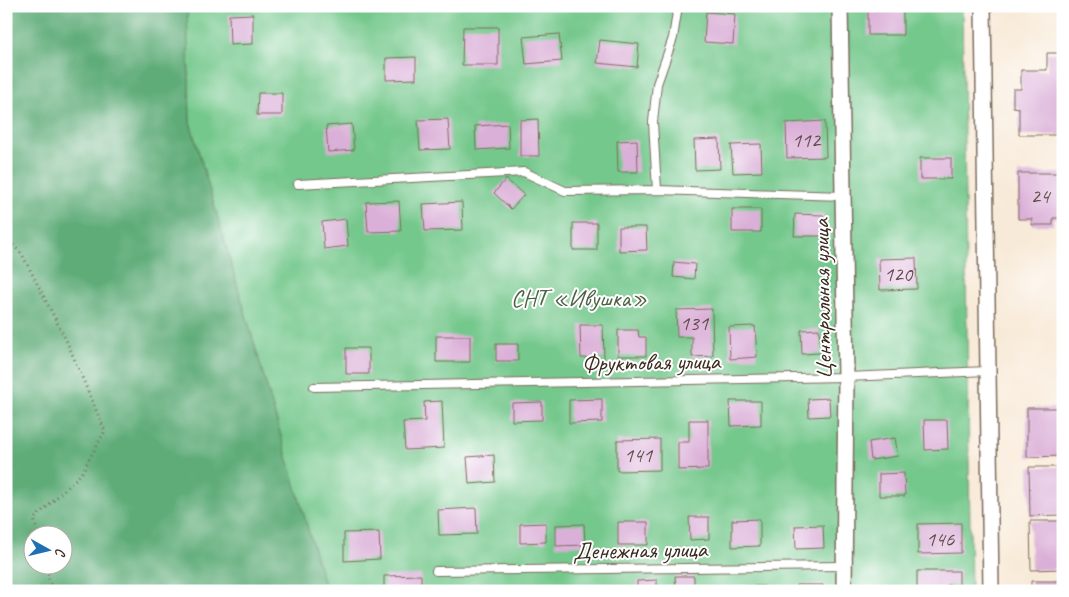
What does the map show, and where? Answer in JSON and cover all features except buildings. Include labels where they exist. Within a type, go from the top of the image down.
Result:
[{"type":"street","name":"Центральная улица","points":[[840,6],[846,377],[844,591]]},
{"type":"street","points":[[983,6],[991,591]]},
{"type":"lane","points":[[657,190],[653,122],[657,84],[673,38],[678,6]]},
{"type":"lane","points":[[298,184],[524,172],[565,191],[657,190],[843,196]]},
{"type":"lane","name":"Фруктовая улица","points":[[314,387],[846,377],[988,371]]},
{"type":"lane","name":"Денежная улица","points":[[436,571],[844,566]]},
{"type":"path","points":[[6,238],[22,254],[67,342],[105,431],[81,474],[34,519],[35,524]]},
{"type":"path","points":[[48,574],[52,591]]},
{"type":"green space","points":[[6,6],[187,6],[190,122],[326,591],[6,591]]},
{"type":"green space","name":"СНТ «Ивушка»","points":[[187,6],[962,6],[971,591],[326,591],[190,122]]}]
